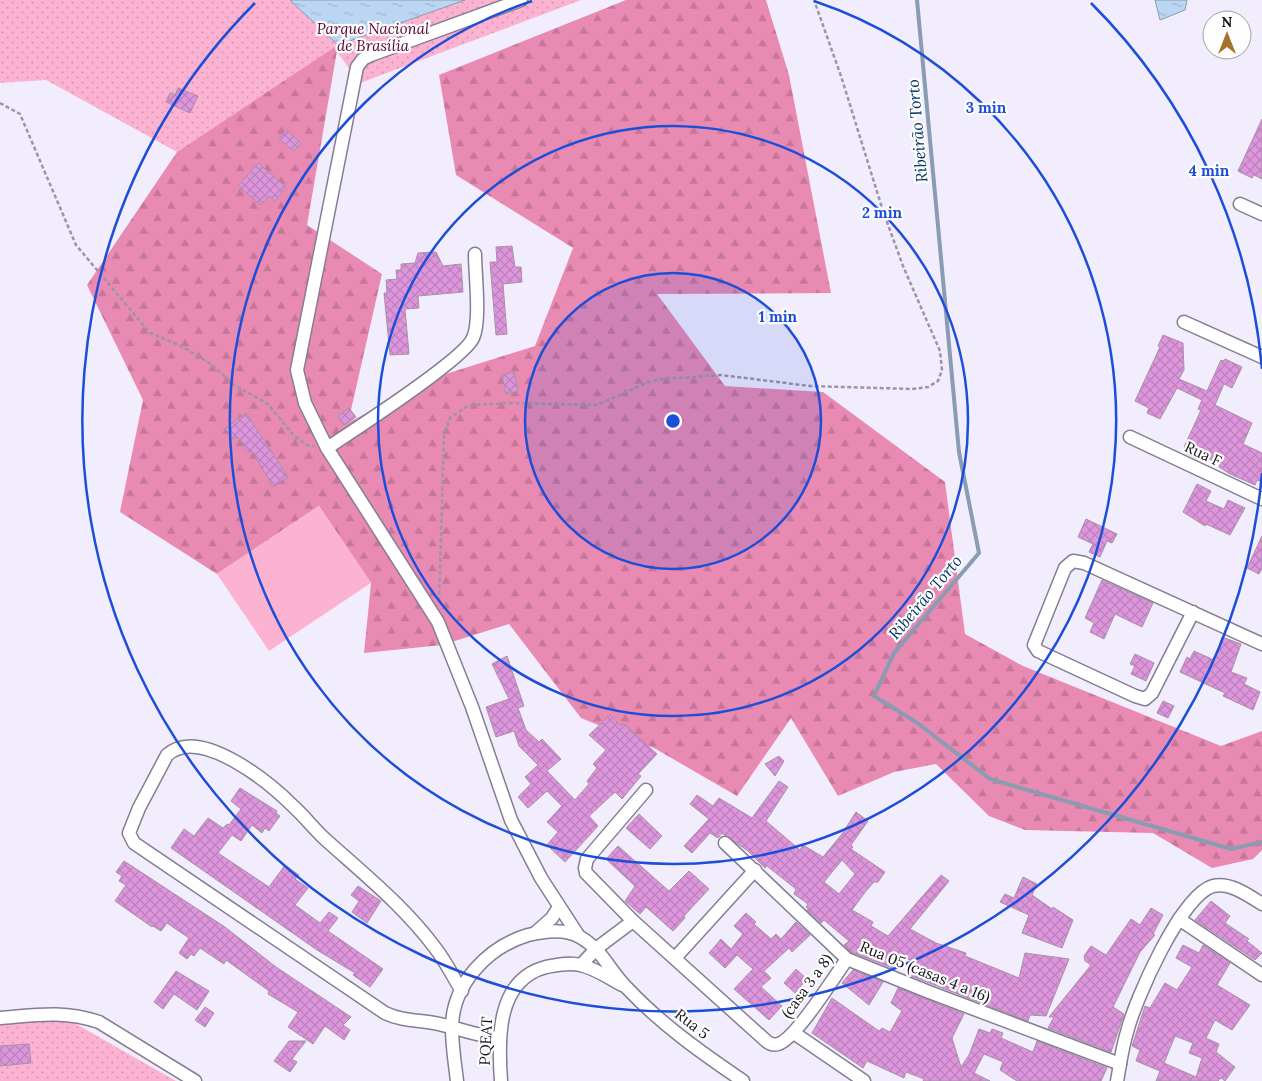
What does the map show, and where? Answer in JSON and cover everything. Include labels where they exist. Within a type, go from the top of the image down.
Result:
[{"type":"street","points":[[521,0],[371,55],[363,59],[357,67],[297,370],[305,402],[327,448],[438,622],[472,707],[511,820],[527,854],[578,935],[596,948],[626,987]]},
{"type":"street","points":[[1240,204],[1262,214]]},
{"type":"street","points":[[327,448],[444,365],[473,340],[476,323],[475,254]]},
{"type":"street","points":[[1184,322],[1262,357]]},
{"type":"street","name":"Rua F","points":[[1130,438],[1262,499]]},
{"type":"street","points":[[1193,612],[1152,692],[1145,699],[1038,651],[1034,645],[1065,568],[1073,560],[1084,562],[1193,612],[1262,644]]},
{"type":"street","points":[[462,991],[437,950],[400,906],[323,837],[293,805],[256,775],[206,748],[187,746],[172,750],[167,755],[132,821],[129,833],[134,842],[385,1013],[405,1021],[452,1027],[476,1035],[499,1038]]},
{"type":"street","points":[[646,790],[587,860],[585,868],[589,877],[633,921],[770,1044],[778,1044],[794,1033],[864,1081]]},
{"type":"street","name":"Rua 05 (casas 4 a 16)","points":[[725,843],[756,870],[847,959],[928,992],[1120,1064]]},
{"type":"street","points":[[675,958],[756,870]]},
{"type":"street","points":[[1118,1081],[1120,1064],[1132,1014],[1164,945],[1191,901],[1203,890],[1215,885],[1234,888],[1262,904]]},
{"type":"street","points":[[533,934],[552,918],[559,907]]},
{"type":"street","points":[[1179,919],[1262,975]]},
{"type":"street","points":[[626,987],[581,965],[596,948],[633,921]]},
{"type":"street","points":[[533,934],[549,931],[578,935]]},
{"type":"street","name":"PQEAT","points":[[457,1081],[452,1027],[462,991],[470,976],[483,961],[516,939],[533,934]]},
{"type":"street","name":"(casa 3 a 8)","points":[[794,1033],[847,959]]},
{"type":"street","name":"PQEAT","points":[[501,1081],[499,1038],[508,998],[524,978],[540,969],[557,964],[581,965]]},
{"type":"street","name":"Rua 5","points":[[626,987],[679,1035],[743,1081]]},
{"type":"street","points":[[0,1018],[64,1013],[87,1018],[99,1022],[195,1081]]},
{"type":"path","points":[[438,622],[444,435],[450,418],[469,405],[512,403],[596,405],[651,381],[721,374],[825,387],[912,389],[928,387],[938,381],[942,370],[940,351],[903,266],[883,211],[841,76],[814,0]]},
{"type":"path","points":[[0,103],[20,114],[76,245],[150,333],[181,346],[211,364],[234,385],[268,404],[294,436],[307,446],[327,448]]},
{"type":"green space","name":"Parque Nacional de Brasília","points":[[0,0],[290,0],[315,23],[298,0],[581,0],[360,83],[334,48],[177,152],[46,80],[0,83]]},
{"type":"green space","points":[[626,0],[766,0],[789,75],[831,293],[657,294],[725,386],[823,392],[945,482],[965,634],[1023,666],[1221,746],[1262,731],[1262,850],[1253,859],[1212,868],[1153,833],[1025,830],[989,816],[936,764],[894,772],[838,796],[791,718],[737,796],[654,748],[581,718],[509,624],[442,645],[364,653],[371,583],[319,506],[217,574],[120,512],[143,400],[87,285],[177,152],[338,45],[307,225],[382,274],[348,423],[430,379],[535,346],[573,248],[456,175],[439,75]]},
{"type":"green space","points":[[319,506],[371,583],[269,651],[217,574]]},
{"type":"green space","points":[[62,1016],[176,1081],[0,1081],[0,1020]]},
{"type":"water","points":[[290,0],[465,0],[338,45]]},
{"type":"water","points":[[1155,0],[1187,0],[1185,10],[1160,20]]},
{"type":"building","points":[[178,88],[198,96],[190,113],[166,102],[170,93],[175,95]]},
{"type":"building","points":[[1262,119],[1262,179],[1254,175],[1252,178],[1238,171]]},
{"type":"building","points":[[286,130],[301,143],[294,151],[279,139]]},
{"type":"building","points":[[258,163],[286,187],[275,201],[269,196],[261,205],[238,186]]},
{"type":"building","points":[[512,246],[515,267],[521,267],[522,282],[503,284],[507,334],[496,335],[490,262],[497,262],[496,247]]},
{"type":"building","points":[[436,252],[443,266],[461,264],[463,292],[418,296],[419,308],[405,309],[409,354],[390,355],[384,293],[387,293],[386,280],[397,279],[396,270],[401,270],[401,264],[415,263],[418,253]]},
{"type":"building","points":[[1163,335],[1183,343],[1184,370],[1179,379],[1207,391],[1221,360],[1224,361],[1225,359],[1242,367],[1232,388],[1224,384],[1215,405],[1252,423],[1243,444],[1262,453],[1262,482],[1257,480],[1255,485],[1230,474],[1219,467],[1220,464],[1201,455],[1199,460],[1185,453],[1187,449],[1184,447],[1201,410],[1198,409],[1202,400],[1177,388],[1160,419],[1147,413],[1149,408],[1135,401],[1160,347],[1158,346]]},
{"type":"building","points":[[514,372],[518,391],[506,394],[502,375]]},
{"type":"building","points":[[349,408],[356,417],[344,425],[338,416]]},
{"type":"building","points":[[246,413],[288,477],[273,487],[253,452],[247,451],[238,437],[232,439],[225,428]]},
{"type":"building","points":[[1197,484],[1211,491],[1206,501],[1224,509],[1228,500],[1245,508],[1230,535],[1206,524],[1205,526],[1183,512]]},
{"type":"building","points":[[1086,519],[1117,534],[1112,543],[1107,541],[1100,557],[1089,552],[1093,544],[1078,537]]},
{"type":"building","points":[[1262,536],[1262,568],[1259,574],[1247,568]]},
{"type":"building","points":[[1102,580],[1153,603],[1142,627],[1115,614],[1104,639],[1090,632],[1094,623],[1085,618]]},
{"type":"building","points":[[1222,637],[1241,644],[1231,672],[1247,678],[1244,684],[1260,692],[1253,710],[1223,696],[1225,693],[1180,672],[1187,657],[1190,659],[1194,651],[1214,660]]},
{"type":"building","points":[[1135,654],[1154,663],[1146,681],[1131,674],[1135,666],[1130,664]]},
{"type":"building","points":[[507,656],[524,706],[518,708],[526,730],[539,742],[542,739],[561,759],[547,771],[575,800],[589,784],[587,781],[597,768],[593,764],[606,750],[589,735],[610,715],[621,726],[623,723],[657,754],[638,774],[641,776],[622,799],[615,792],[589,816],[598,826],[565,862],[547,845],[558,832],[547,822],[562,806],[547,791],[528,808],[518,797],[531,784],[525,777],[538,765],[519,746],[514,731],[496,737],[486,707],[509,699],[492,664]]},
{"type":"building","points":[[1163,701],[1174,706],[1168,718],[1157,713]]},
{"type":"building","points":[[779,756],[784,761],[775,776],[765,764]]},
{"type":"building","points":[[779,781],[788,787],[766,821],[800,850],[803,845],[823,857],[842,834],[856,812],[868,821],[851,845],[853,847],[851,849],[885,872],[878,882],[874,882],[866,891],[852,910],[873,922],[871,926],[888,936],[941,875],[949,881],[910,929],[936,943],[966,953],[965,956],[1019,978],[1025,953],[1069,959],[1046,1016],[1030,1015],[1028,1021],[906,974],[912,961],[900,955],[892,968],[851,952],[844,945],[849,941],[824,920],[821,923],[807,910],[809,909],[806,907],[808,904],[794,894],[796,889],[767,866],[765,868],[748,851],[722,833],[718,838],[710,833],[692,853],[684,846],[709,819],[690,804],[697,795],[713,806],[719,798],[752,818]],"holes":[[[842,860],[855,874],[839,894],[824,882]]]},
{"type":"building","points":[[240,788],[277,811],[276,813],[280,816],[269,831],[265,828],[262,833],[252,825],[241,841],[232,835],[218,853],[269,887],[285,865],[299,875],[295,879],[308,888],[295,905],[320,923],[329,912],[338,918],[328,931],[383,969],[370,987],[353,975],[355,973],[317,950],[171,848],[184,829],[194,836],[208,818],[223,828],[227,824],[229,825],[241,809],[231,801]]},
{"type":"building","points":[[639,814],[662,836],[650,849],[626,828]]},
{"type":"building","points":[[618,846],[669,891],[689,871],[709,889],[673,931],[646,907],[640,914],[625,901],[635,886],[606,859]]},
{"type":"building","points":[[124,861],[225,927],[276,967],[351,1017],[343,1025],[350,1030],[344,1040],[325,1026],[313,1044],[288,1027],[298,1012],[268,994],[269,991],[226,960],[224,964],[200,948],[194,956],[191,954],[187,959],[179,953],[189,938],[167,923],[161,931],[152,927],[115,901],[126,885],[119,881],[122,876],[116,872]]},
{"type":"building","points":[[1023,877],[1037,884],[1032,895],[1052,909],[1053,907],[1073,920],[1062,948],[1022,933],[1029,915],[1000,902],[1005,894],[1014,898]]},
{"type":"building","points":[[358,886],[381,901],[367,923],[352,912],[359,901],[351,895]]},
{"type":"building","points":[[1211,901],[1230,916],[1225,923],[1249,939],[1247,941],[1262,953],[1255,960],[1195,920]]},
{"type":"building","points":[[1151,908],[1163,915],[1153,934],[1155,935],[1140,952],[1113,1007],[1124,1014],[1111,1052],[1048,1028],[1054,1017],[1049,1017],[1091,965],[1085,961],[1084,956],[1091,946],[1106,955],[1131,919],[1140,925]]},
{"type":"building","points":[[746,913],[756,922],[754,924],[771,939],[776,934],[781,939],[796,922],[810,935],[792,952],[789,948],[764,971],[771,978],[761,987],[782,1006],[769,1020],[734,989],[753,969],[737,955],[725,968],[709,953],[721,939],[731,949],[743,934],[734,926]]},
{"type":"building","points":[[1183,945],[1199,953],[1203,945],[1230,963],[1217,985],[1250,1005],[1232,1030],[1215,1020],[1206,1038],[1219,1044],[1216,1052],[1235,1067],[1225,1081],[1221,1078],[1218,1081],[1156,1081],[1160,1071],[1136,1061],[1140,1050],[1132,1046],[1145,1006],[1150,1008],[1165,983],[1177,990],[1192,967],[1176,958]],"holes":[[[1175,1036],[1193,1043],[1189,1053],[1202,1058],[1196,1077],[1164,1063]]]},
{"type":"building","points":[[796,969],[807,979],[795,993],[784,983]]},
{"type":"building","points":[[853,970],[883,982],[869,1005],[842,983]]},
{"type":"building","points":[[176,971],[209,991],[197,1010],[174,994],[163,1009],[154,1002]]},
{"type":"building","points":[[898,988],[964,1014],[952,1038],[961,1067],[969,1055],[979,1029],[990,1033],[992,1029],[1003,1033],[1001,1038],[1033,1052],[1037,1041],[1107,1068],[1101,1081],[1017,1081],[1000,1070],[1003,1062],[984,1054],[974,1073],[990,1081],[923,1081],[924,1079],[906,1072],[904,1078],[867,1061],[863,1068],[812,1033],[832,998],[879,1031],[882,1028],[890,1032],[902,1011],[891,1003]]},
{"type":"building","points":[[205,1007],[214,1013],[205,1027],[195,1020]]},
{"type":"building","points":[[289,1041],[306,1041],[292,1059],[297,1062],[290,1072],[274,1061]]},
{"type":"building","points":[[29,1044],[31,1063],[0,1066],[0,1046]]},
{"type":"waterway","name":"Ribeirão Torto","points":[[917,0],[959,452],[979,553],[894,653],[874,696],[916,722],[990,779],[1231,849],[1262,842]]}]
